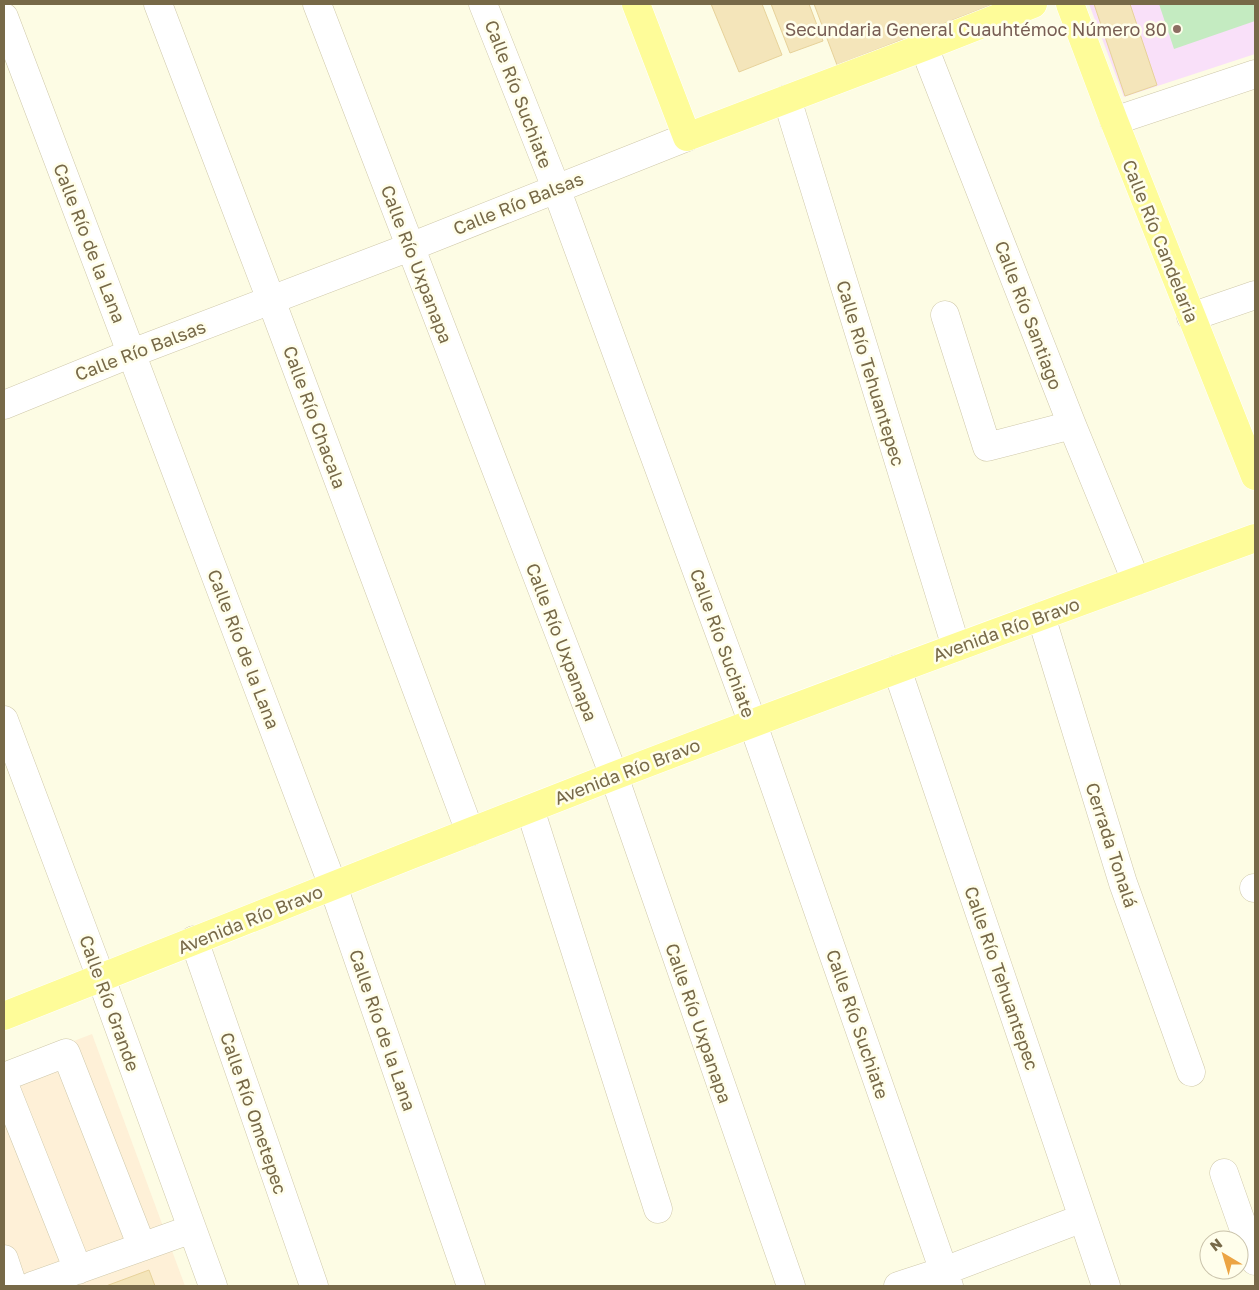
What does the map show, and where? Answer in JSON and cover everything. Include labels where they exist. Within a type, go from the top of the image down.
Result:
[{"type":"main road","points":[[636,4],[687,137]]},
{"type":"main road","name":"Calle Río Balsas","points":[[687,137],[1033,4]]},
{"type":"main road","name":"Calle Río Candelaria","points":[[1070,4],[1114,121],[1255,476]]},
{"type":"main road","name":"Avenida Río Bravo","points":[[4,1016],[530,808],[956,647],[1255,538]]},
{"type":"street","name":"Calle Río Chacala","points":[[158,4],[470,832]]},
{"type":"street","name":"Calle Río Uxpanapa","points":[[317,4],[614,776],[790,1286]]},
{"type":"street","name":"Calle Río Suchiate","points":[[483,4],[556,188],[753,724],[946,1279]]},
{"type":"street","name":"Calle Río de la Lana","points":[[4,17],[333,886],[471,1286]]},
{"type":"street","name":"Calle Río Santiago","points":[[924,47],[1072,424],[1136,581]]},
{"type":"street","points":[[1114,121],[1255,74]]},
{"type":"street","name":"Calle Río Tehuantepec","points":[[787,99],[956,647]]},
{"type":"street","name":"Calle Río Balsas","points":[[4,405],[132,353],[410,247],[687,137]]},
{"type":"street","points":[[1191,317],[1255,295]]},
{"type":"street","points":[[945,315],[987,447],[1072,424]]},
{"type":"street","name":"Cerrada Tonalá","points":[[1041,616],[1123,883],[1191,1072]]},
{"type":"street","name":"Calle Río Tehuantepec","points":[[897,669],[1106,1286]]},
{"type":"street","name":"Calle Río Grande","points":[[4,720],[101,978],[213,1286]]},
{"type":"street","points":[[530,808],[658,1209]]},
{"type":"street","name":"Calle Río Ometepec","points":[[194,940],[314,1286]]},
{"type":"street","points":[[4,1077],[66,1053],[142,1247]]},
{"type":"street","points":[[4,1084],[78,1270]]},
{"type":"street","points":[[1224,1173],[1255,1261]]},
{"type":"street","points":[[898,1286],[946,1279],[1083,1218]]},
{"type":"street","points":[[4,1259],[29,1286],[192,1229]]},
{"type":"shaded area","name":"Secundaria General Cuauhtémoc Número 80","points":[[1089,4],[1255,4],[1255,54],[1124,97]]},
{"type":"shaded area","points":[[92,1034],[185,1286],[4,1286],[4,1068]]},
{"type":"green space","points":[[1159,4],[1255,4],[1255,21],[1174,49]]},
{"type":"building","points":[[711,4],[762,4],[782,55],[739,72]]},
{"type":"building","points":[[771,4],[809,4],[823,41],[790,53]]},
{"type":"building","points":[[814,4],[994,4],[837,65]]},
{"type":"building","points":[[1094,4],[1130,4],[1157,85],[1125,96]]},
{"type":"building","points":[[149,1270],[155,1286],[106,1286]]},
{"type":"place","name":"Secundaria General Cuauhtémoc Número 80","points":[[1177,29]]}]
